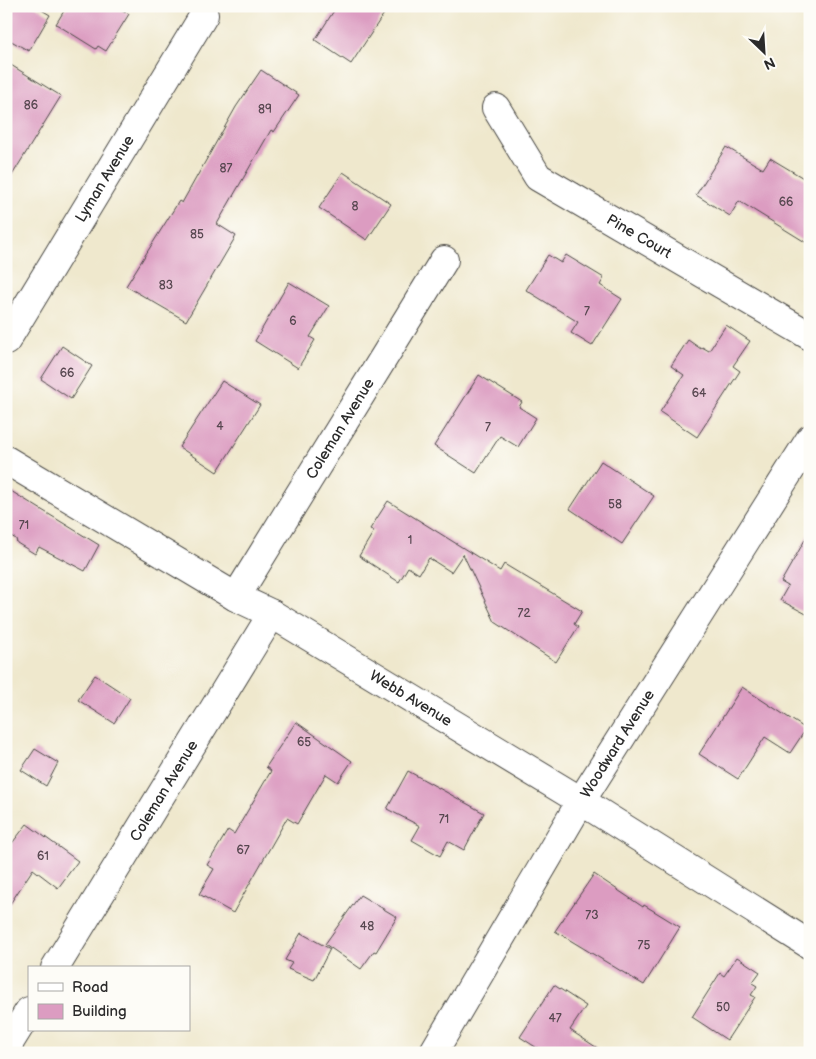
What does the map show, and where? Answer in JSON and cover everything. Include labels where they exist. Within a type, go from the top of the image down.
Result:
[{"type":"street","name":"Lyman Avenue","points":[[6,341],[204,16]]},
{"type":"street","name":"Pine Court","points":[[496,108],[538,177],[810,336]]},
{"type":"street","name":"Coleman Avenue","points":[[236,597],[444,260]]},
{"type":"street","name":"Woodward Avenue","points":[[433,1053],[581,801],[810,439]]},
{"type":"street","name":"Webb Avenue","points":[[6,460],[236,597],[272,614],[581,801],[810,945]]},
{"type":"street","name":"Coleman Avenue","points":[[56,966],[272,614]]},
{"type":"street","points":[[16,1053],[6,1047],[28,1013]]},
{"type":"building","points":[[6,6],[35,6],[50,15],[29,51],[6,38]]},
{"type":"building","points":[[67,6],[116,6],[129,14],[106,51],[98,46],[96,49],[56,24]]},
{"type":"building","points":[[337,6],[389,6],[351,64],[315,40]]},
{"type":"building","points":[[6,62],[61,96],[6,185]]},
{"type":"building","points":[[261,70],[299,95],[274,132],[271,130],[217,224],[236,236],[186,321],[126,286],[179,201],[182,203],[236,107]]},
{"type":"building","points":[[726,147],[763,169],[770,158],[810,182],[810,245],[739,201],[730,216],[696,195]]},
{"type":"building","points":[[343,172],[391,204],[367,240],[319,208]]},
{"type":"building","points":[[548,255],[561,263],[566,255],[604,278],[600,285],[622,299],[592,346],[571,333],[578,322],[526,290]]},
{"type":"building","points":[[289,282],[329,306],[310,337],[315,340],[298,368],[255,341]]},
{"type":"building","points":[[726,325],[750,341],[733,366],[740,371],[697,437],[660,412],[684,375],[671,366],[688,340],[701,349],[702,347],[709,351]]},
{"type":"building","points":[[62,346],[92,366],[71,399],[41,379]]},
{"type":"building","points":[[479,375],[522,402],[519,407],[536,418],[518,447],[500,436],[476,473],[434,446]]},
{"type":"building","points":[[222,381],[260,405],[217,472],[179,447]]},
{"type":"building","points":[[601,461],[654,496],[622,544],[570,509]]},
{"type":"building","points":[[6,488],[99,545],[85,571],[39,547],[35,554],[17,543],[16,539],[6,533]]},
{"type":"building","points":[[388,501],[500,571],[504,564],[582,611],[574,624],[578,627],[556,662],[495,622],[463,554],[451,572],[429,558],[419,574],[408,567],[399,582],[359,556],[374,531],[370,529]]},
{"type":"building","points":[[810,531],[810,616],[780,600],[788,586],[781,582]]},
{"type":"building","points":[[95,675],[130,698],[114,723],[78,700]]},
{"type":"building","points":[[742,687],[806,729],[790,753],[765,737],[738,779],[699,754]]},
{"type":"building","points":[[296,722],[352,761],[338,782],[326,774],[297,824],[287,818],[233,913],[199,894],[214,869],[207,865],[228,830],[234,834],[271,771],[266,767]]},
{"type":"building","points":[[35,749],[58,763],[46,786],[21,770]]},
{"type":"building","points":[[408,771],[484,813],[464,850],[448,841],[440,856],[412,840],[420,826],[387,809]]},
{"type":"building","points":[[27,824],[78,861],[58,888],[33,869],[6,910],[6,851]]},
{"type":"building","points":[[594,874],[643,907],[644,905],[680,927],[644,985],[555,931]]},
{"type":"building","points":[[360,895],[397,917],[376,952],[374,951],[361,969],[325,944]]},
{"type":"building","points":[[301,933],[330,949],[314,980],[288,969],[292,963],[285,960]]},
{"type":"building","points":[[737,957],[760,972],[752,983],[757,986],[751,995],[755,997],[727,1040],[692,1017],[720,973],[724,976]]},
{"type":"building","points":[[554,985],[586,1006],[570,1030],[605,1053],[545,1053],[520,1037]]}]
